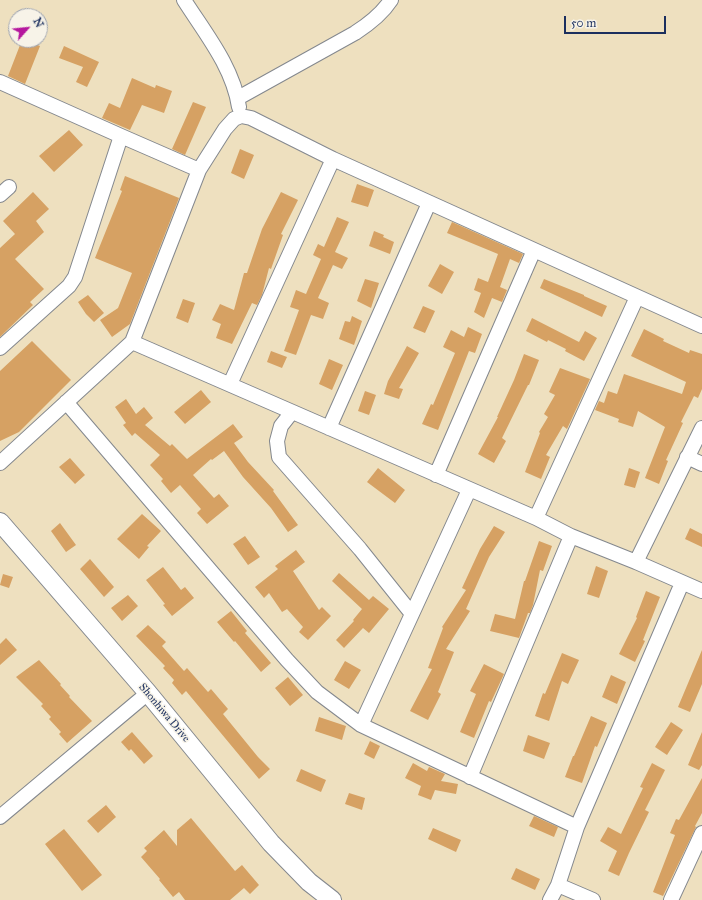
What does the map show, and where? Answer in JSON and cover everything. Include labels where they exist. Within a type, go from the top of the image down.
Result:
[{"type":"street","points":[[184,0],[221,58],[238,98],[241,116]]},
{"type":"street","points":[[238,98],[356,33],[379,15],[391,0]]},
{"type":"street","points":[[0,82],[199,170]]},
{"type":"street","points":[[0,463],[132,342],[199,170],[225,129],[234,119],[241,116],[252,118],[333,159],[702,326]]},
{"type":"street","points":[[0,348],[69,286],[75,277],[121,136]]},
{"type":"street","points":[[230,384],[333,159]]},
{"type":"street","points":[[329,428],[429,202]]},
{"type":"street","points":[[436,474],[534,250]]},
{"type":"street","points":[[536,518],[636,297]]},
{"type":"street","points":[[132,342],[536,518],[571,536],[702,591]]},
{"type":"street","points":[[66,402],[287,660],[317,692],[361,725],[577,827]]},
{"type":"street","points":[[292,412],[281,426],[277,441],[279,457],[360,549],[412,614]]},
{"type":"street","points":[[636,562],[702,428]]},
{"type":"street","points":[[687,457],[702,464]]},
{"type":"street","points":[[361,725],[469,490]]},
{"type":"street","name":"Shonhiwa Drive","points":[[0,522],[148,694],[271,843],[310,882],[332,900]]},
{"type":"street","points":[[470,777],[571,536]]},
{"type":"street","points":[[550,900],[558,885],[577,827],[682,583]]},
{"type":"street","points":[[0,817],[148,694]]},
{"type":"street","points":[[671,900],[702,833]]},
{"type":"street","points":[[558,885],[593,900]]},
{"type":"building","points":[[64,46],[99,62],[87,87],[76,82],[83,67],[59,58]]},
{"type":"building","points":[[19,48],[39,48],[25,84],[8,76]]},
{"type":"building","points":[[132,78],[155,88],[156,85],[172,91],[164,113],[142,105],[130,130],[102,118],[109,103],[120,108]]},
{"type":"building","points":[[193,102],[206,107],[185,155],[172,149]]},
{"type":"building","points":[[69,130],[83,145],[54,172],[39,156]]},
{"type":"building","points":[[240,149],[254,155],[244,179],[231,173]]},
{"type":"building","points":[[125,176],[179,198],[130,324],[112,337],[100,320],[118,308],[132,273],[95,258],[122,191],[120,190]]},
{"type":"building","points":[[357,184],[374,190],[368,207],[351,202]]},
{"type":"building","points":[[33,192],[49,209],[36,221],[44,232],[15,259],[44,289],[30,302],[33,305],[0,337],[0,248],[15,234],[3,221]]},
{"type":"building","points":[[281,192],[298,200],[281,234],[283,235],[271,269],[269,268],[262,295],[257,305],[252,303],[232,344],[216,338],[221,324],[212,320],[220,304],[234,310],[244,273],[247,273],[262,229]]},
{"type":"building","points":[[337,217],[349,222],[335,252],[348,258],[342,269],[333,265],[318,298],[329,303],[323,319],[311,315],[296,355],[284,351],[299,310],[290,307],[296,290],[306,294],[321,259],[313,255],[318,244],[324,247]]},
{"type":"building","points":[[452,222],[523,254],[519,263],[510,259],[500,287],[507,290],[502,302],[492,298],[484,318],[474,312],[481,293],[474,290],[478,278],[488,282],[498,254],[447,233]]},
{"type":"building","points":[[374,231],[384,235],[383,237],[394,242],[390,254],[369,246]]},
{"type":"building","points":[[440,264],[454,272],[442,294],[428,286]]},
{"type":"building","points":[[365,279],[379,283],[371,308],[357,301]]},
{"type":"building","points":[[544,279],[607,306],[602,317],[540,288]]},
{"type":"building","points":[[88,295],[104,313],[94,322],[86,314],[78,302]]},
{"type":"building","points":[[183,299],[195,303],[188,323],[176,318]]},
{"type":"building","points":[[423,306],[435,311],[425,333],[413,328]]},
{"type":"building","points":[[352,316],[362,321],[354,345],[339,339],[345,321],[350,322]]},
{"type":"building","points":[[532,318],[579,342],[585,331],[597,338],[584,361],[565,351],[566,349],[548,340],[547,342],[526,331]]},
{"type":"building","points":[[468,327],[482,334],[475,353],[469,351],[438,430],[422,424],[431,404],[433,405],[455,353],[443,347],[451,330],[464,337]]},
{"type":"building","points":[[644,329],[664,339],[663,341],[689,353],[690,350],[702,354],[702,389],[698,398],[694,396],[681,422],[683,423],[666,460],[668,461],[659,484],[645,478],[665,427],[638,411],[633,427],[618,422],[619,419],[595,410],[599,401],[604,403],[608,391],[617,394],[624,374],[682,394],[686,382],[631,356]]},
{"type":"building","points":[[32,341],[71,380],[19,432],[0,441],[0,371]]},
{"type":"building","points":[[407,346],[419,353],[399,388],[403,389],[399,399],[384,394],[388,381]]},
{"type":"building","points":[[271,351],[287,357],[282,368],[267,362]]},
{"type":"building","points":[[524,354],[539,360],[529,385],[502,438],[506,441],[494,463],[478,454],[498,417]]},
{"type":"building","points":[[329,359],[343,365],[332,390],[319,384]]},
{"type":"building","points":[[560,368],[590,379],[567,429],[563,426],[546,455],[550,457],[541,479],[525,472],[540,433],[539,432],[548,417],[544,414],[555,395],[549,392]]},
{"type":"building","points":[[201,390],[211,402],[185,424],[174,412]]},
{"type":"building","points":[[365,391],[376,395],[369,415],[358,411]]},
{"type":"building","points":[[126,399],[136,414],[144,407],[153,418],[145,425],[170,446],[172,444],[187,459],[233,424],[243,437],[234,443],[248,462],[274,490],[273,491],[298,525],[288,532],[271,508],[243,477],[224,451],[212,460],[211,459],[193,475],[214,498],[219,494],[229,506],[207,524],[197,513],[201,509],[180,485],[171,493],[161,481],[163,479],[150,465],[160,455],[135,433],[132,436],[123,425],[126,423],[115,407]]},
{"type":"building","points":[[70,458],[85,475],[75,484],[59,467]]},
{"type":"building","points":[[378,468],[405,490],[395,503],[367,482]]},
{"type":"building","points":[[629,468],[640,472],[635,488],[624,485]]},
{"type":"building","points":[[142,514],[161,531],[147,546],[149,547],[139,559],[117,539]]},
{"type":"building","points":[[60,523],[76,545],[66,552],[51,531]]},
{"type":"building","points":[[494,526],[505,532],[489,557],[466,609],[470,611],[446,649],[454,652],[438,692],[441,694],[428,720],[410,711],[432,669],[428,668],[443,628],[442,627],[466,590],[462,588],[480,549]]},
{"type":"building","points":[[690,528],[702,534],[702,547],[685,539]]},
{"type":"building","points":[[245,536],[260,557],[248,565],[233,544]]},
{"type":"building","points":[[539,541],[552,546],[543,571],[540,570],[533,605],[530,613],[528,613],[519,638],[490,631],[495,614],[515,619],[524,581]]},
{"type":"building","points":[[296,550],[305,562],[293,571],[319,610],[322,607],[331,616],[308,640],[299,632],[303,627],[287,609],[282,612],[269,593],[264,598],[255,587],[278,569],[275,566]]},
{"type":"building","points":[[90,559],[114,587],[104,597],[80,569]]},
{"type":"building","points":[[596,566],[608,571],[599,598],[587,594]]},
{"type":"building","points":[[163,567],[181,590],[185,587],[194,598],[172,616],[163,605],[165,604],[146,580]]},
{"type":"building","points":[[339,573],[369,600],[373,596],[389,609],[369,633],[363,628],[344,648],[336,640],[354,621],[353,620],[362,609],[332,581]]},
{"type":"building","points":[[3,574],[13,577],[9,588],[0,585]]},
{"type":"building","points":[[646,591],[660,597],[643,640],[645,641],[635,662],[619,654],[637,618],[636,617]]},
{"type":"building","points":[[128,595],[138,606],[122,621],[111,608]]},
{"type":"building","points":[[231,611],[247,631],[245,633],[271,663],[261,672],[217,622]]},
{"type":"building","points":[[148,625],[166,642],[162,646],[184,671],[187,668],[208,692],[211,689],[228,709],[223,714],[258,757],[270,769],[259,779],[186,691],[182,695],[172,683],[174,680],[163,668],[165,666],[136,636]]},
{"type":"building","points":[[6,638],[17,650],[0,665],[0,644]]},
{"type":"building","points":[[702,650],[702,684],[690,712],[678,707]]},
{"type":"building","points":[[562,653],[579,660],[568,684],[562,681],[549,721],[535,716],[543,693],[545,694]]},
{"type":"building","points":[[39,660],[61,684],[60,685],[70,696],[69,697],[92,721],[67,743],[59,734],[61,732],[49,719],[51,717],[41,706],[43,704],[16,677]]},
{"type":"building","points":[[345,661],[361,670],[349,689],[334,680]]},
{"type":"building","points":[[484,664],[504,674],[491,702],[489,701],[474,738],[460,732],[476,694],[470,691]]},
{"type":"building","points":[[611,675],[626,682],[617,704],[602,697]]},
{"type":"building","points":[[288,677],[303,695],[290,706],[275,688]]},
{"type":"building","points":[[591,716],[607,723],[597,747],[595,746],[582,783],[565,777]]},
{"type":"building","points":[[319,717],[346,726],[342,740],[315,731]]},
{"type":"building","points":[[671,722],[683,730],[667,755],[655,747]]},
{"type":"building","points":[[132,732],[153,756],[144,764],[131,749],[129,751],[121,742]]},
{"type":"building","points":[[702,732],[702,765],[699,770],[688,765]]},
{"type":"building","points":[[528,735],[550,743],[544,759],[523,751]]},
{"type":"building","points":[[370,741],[380,746],[374,759],[364,754]]},
{"type":"building","points":[[413,763],[427,771],[429,767],[445,774],[441,781],[458,784],[456,794],[435,790],[431,800],[418,795],[421,786],[405,778]]},
{"type":"building","points":[[652,763],[665,770],[645,810],[649,812],[619,876],[608,871],[617,851],[600,841],[608,827],[621,834],[643,788],[640,787]]},
{"type":"building","points":[[301,769],[326,780],[321,792],[296,781]]},
{"type":"building","points":[[702,778],[702,813],[663,896],[653,892],[675,835],[670,833],[676,819],[679,820]]},
{"type":"building","points":[[349,793],[365,798],[362,810],[345,804]]},
{"type":"building","points":[[106,805],[116,817],[98,833],[87,821]]},
{"type":"building","points":[[534,816],[558,827],[554,837],[529,826]]},
{"type":"building","points":[[191,818],[235,871],[242,865],[259,885],[250,894],[244,888],[230,900],[185,900],[179,892],[173,897],[141,857],[147,851],[144,848],[164,830],[177,846],[177,830]]},
{"type":"building","points":[[433,828],[461,840],[456,852],[428,839]]},
{"type":"building","points":[[64,829],[102,875],[82,891],[45,844]]},
{"type":"building","points":[[516,868],[540,879],[535,890],[511,879]]}]
